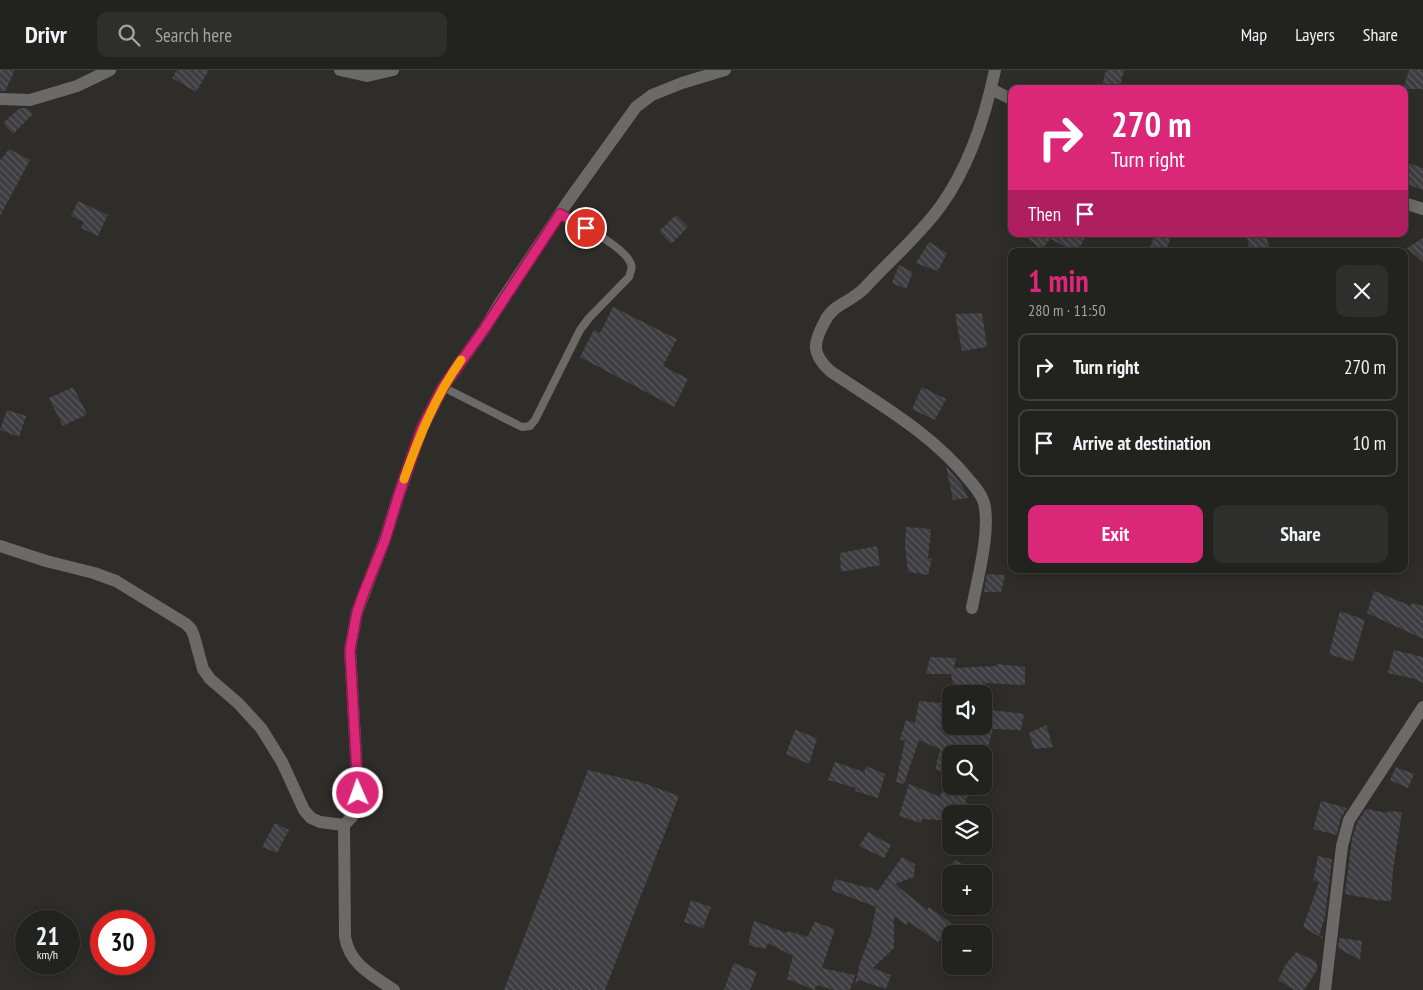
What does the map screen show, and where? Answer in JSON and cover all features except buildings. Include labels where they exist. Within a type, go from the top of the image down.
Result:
[{"type":"street","points":[[0,99],[30,100],[77,86],[110,70]]},
{"type":"street","points":[[340,70],[367,76],[393,70]]},
{"type":"street","points":[[394,990],[357,964],[347,947],[345,937],[344,826],[354,813],[358,793],[350,650],[357,612],[385,540],[422,428],[443,387],[485,328],[560,214],[636,107],[652,95],[724,70]]},
{"type":"street","points":[[972,608],[985,540],[986,519],[984,503],[978,491],[957,464],[922,434],[830,371],[819,358],[815,346],[816,340],[834,308],[860,292],[940,208],[953,188],[970,152],[991,89],[995,70]]},
{"type":"street","points":[[991,89],[1008,98]]},
{"type":"street","points":[[1408,203],[1423,209]]},
{"type":"street","points":[[0,546],[116,581],[186,624],[194,636],[203,669],[210,679],[238,703],[261,728],[282,762],[304,810],[311,818],[320,822],[344,826]]},
{"type":"street","points":[[1325,990],[1342,846],[1349,820],[1423,707]]},
{"type":"lane","points":[[443,387],[522,426],[530,426],[535,420],[580,330],[589,318],[629,277],[632,269],[628,258],[617,249],[599,236],[560,214]]},
{"type":"slow traffic","points":[[404,479],[422,428],[443,387],[461,360]]},
{"type":"route","points":[[358,793],[350,650],[357,612],[385,540],[422,428],[443,387],[485,328],[560,214],[586,228]]}]
